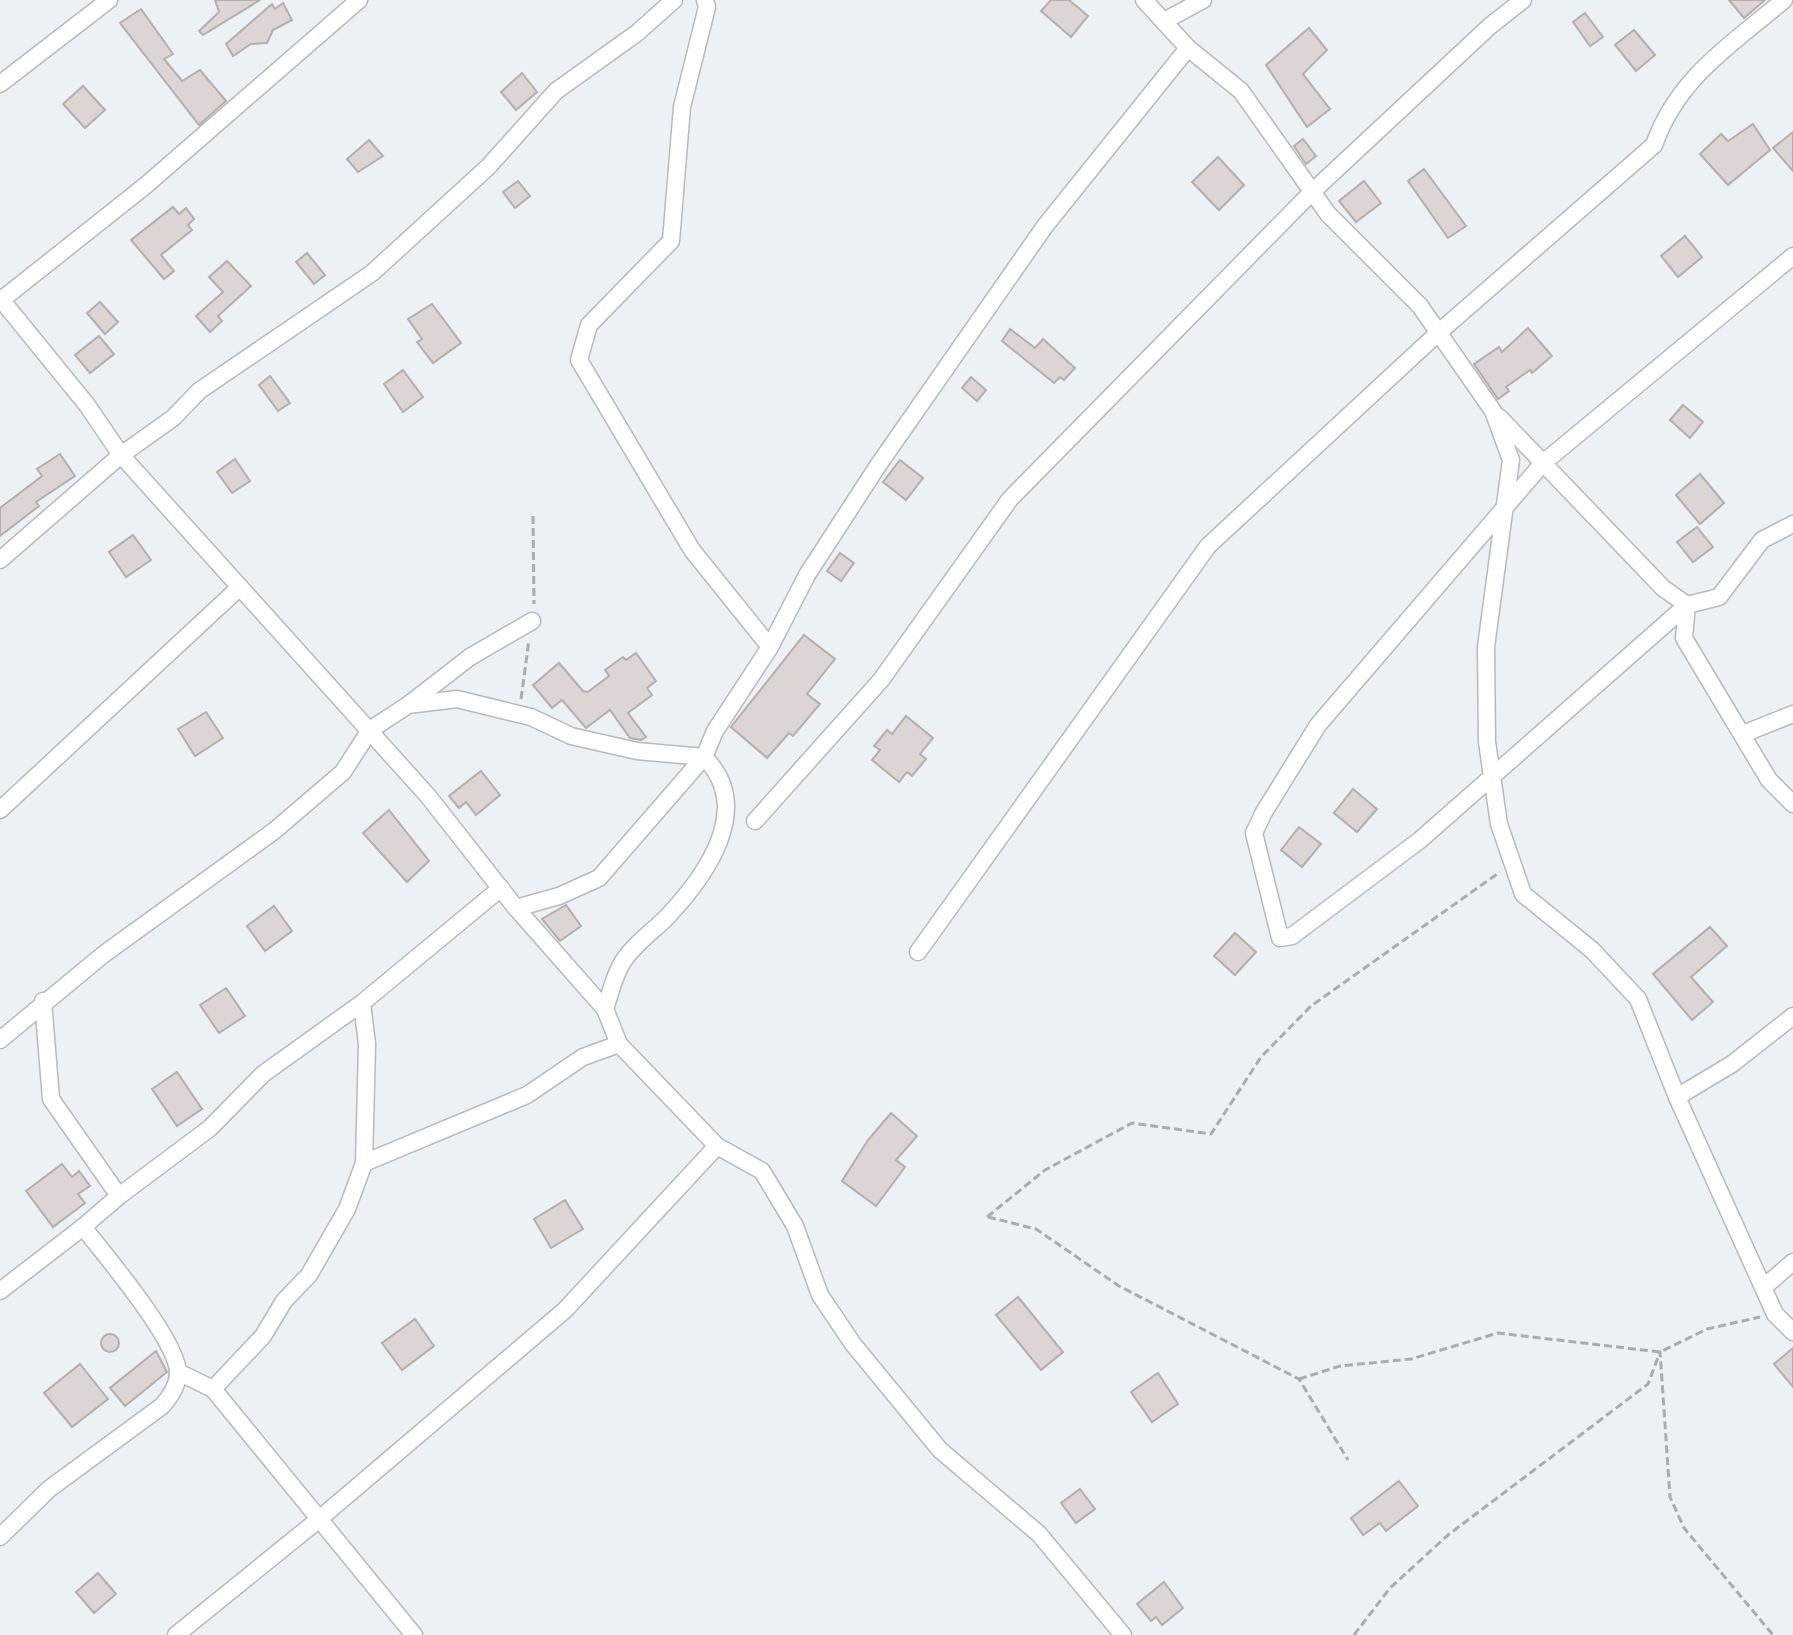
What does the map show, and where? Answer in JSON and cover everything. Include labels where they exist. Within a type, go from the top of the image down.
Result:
[{"type":"street","points":[[0,84],[109,0]]},
{"type":"street","points":[[359,0],[145,186],[0,300],[87,405],[121,455],[428,796],[516,908],[605,1009],[619,1044],[717,1146],[762,1171],[795,1226],[820,1295],[853,1344],[940,1450],[1039,1534],[1123,1635]]},
{"type":"street","points":[[0,560],[121,455],[173,418],[199,391],[372,273],[488,167],[556,91],[637,33],[674,0]]},
{"type":"street","points":[[705,0],[707,7],[682,107],[671,241],[589,325],[579,360],[692,550],[770,647]]},
{"type":"street","points":[[1144,0],[1188,48],[1241,91],[1328,214],[1420,306],[1493,411],[1663,588],[1687,605]]},
{"type":"street","points":[[1164,21],[1203,0]]},
{"type":"street","points":[[755,821],[881,680],[1010,499],[1312,192],[1490,26],[1523,0]]},
{"type":"street","points":[[918,952],[1208,546],[1438,333],[1654,145],[1665,112],[1689,80],[1784,0]]},
{"type":"street","points":[[516,908],[559,896],[599,878],[704,757],[715,731],[770,647],[807,575],[972,328],[1045,226],[1188,48]]},
{"type":"street","points":[[1793,256],[1543,463],[1318,725],[1254,833],[1280,938],[1292,936],[1420,840],[1687,605],[1719,597],[1762,540],[1793,524]]},
{"type":"street","points":[[1493,411],[1511,460],[1486,647],[1487,742],[1499,824],[1523,894],[1592,950],[1638,999],[1677,1097],[1775,1314],[1793,1332]]},
{"type":"street","points":[[0,810],[240,587]]},
{"type":"street","points":[[1687,605],[1684,638],[1769,780],[1793,804]]},
{"type":"street","points":[[0,1040],[43,1001],[274,831],[343,772],[370,730],[470,657],[532,621]]},
{"type":"street","points":[[408,705],[457,699],[531,717],[571,736],[637,751],[704,757],[719,771],[728,814],[715,856],[670,914],[623,962],[605,1009]]},
{"type":"street","points":[[1743,734],[1793,714]]},
{"type":"street","points":[[0,1291],[210,1128],[263,1074],[362,1003],[501,888]]},
{"type":"street","points":[[43,1001],[51,1099],[119,1196]]},
{"type":"street","points":[[213,1389],[263,1336],[284,1301],[309,1275],[347,1209],[364,1163],[367,1044],[362,1003]]},
{"type":"street","points":[[1677,1097],[1732,1064],[1793,1016]]},
{"type":"street","points":[[364,1163],[527,1095],[583,1057],[619,1044]]},
{"type":"street","points":[[176,1635],[318,1520],[565,1310],[717,1146]]},
{"type":"street","points":[[0,1537],[49,1489],[162,1406],[173,1393],[178,1372],[161,1331],[83,1227]]},
{"type":"street","points":[[1764,1287],[1793,1262]]},
{"type":"street","points":[[178,1372],[213,1389],[414,1635]]},
{"type":"path","points":[[1348,1460],[1299,1379],[1119,1286],[1036,1229],[987,1217],[1045,1170],[1132,1123],[1211,1134],[1261,1057],[1311,1006],[1513,863]]},
{"type":"path","points":[[1299,1379],[1340,1366],[1411,1359],[1498,1333],[1660,1352],[1707,1329],[1775,1314]]},
{"type":"path","points":[[1354,1635],[1390,1588],[1448,1535],[1648,1384],[1660,1352]]},
{"type":"path","points":[[1660,1352],[1670,1497],[1684,1528],[1773,1635]]},
{"type":"building","points":[[215,0],[260,0],[203,35],[199,31],[219,12]]},
{"type":"building","points":[[1051,0],[1069,0],[1088,16],[1071,37],[1041,11]]},
{"type":"building","points":[[1729,0],[1765,0],[1744,18]]},
{"type":"building","points":[[283,3],[292,20],[273,30],[267,43],[251,44],[233,56],[226,44],[272,4],[275,9]]},
{"type":"building","points":[[141,9],[173,54],[164,59],[182,81],[200,70],[226,101],[199,125],[120,23]]},
{"type":"building","points":[[1585,13],[1603,37],[1590,46],[1573,22]]},
{"type":"building","points":[[1309,28],[1327,50],[1303,74],[1330,109],[1307,127],[1266,65]]},
{"type":"building","points":[[1634,30],[1655,55],[1636,71],[1615,45]]},
{"type":"building","points":[[522,73],[537,92],[516,110],[501,92]]},
{"type":"building","points":[[83,86],[105,110],[85,128],[63,104]]},
{"type":"building","points":[[1753,124],[1770,150],[1728,185],[1700,154],[1721,134],[1728,141]]},
{"type":"building","points":[[1793,132],[1793,171],[1773,148]]},
{"type":"building","points":[[1303,139],[1316,156],[1306,164],[1294,146]]},
{"type":"building","points":[[369,140],[383,156],[358,172],[347,159]]},
{"type":"building","points":[[1218,157],[1244,185],[1219,210],[1192,182]]},
{"type":"building","points":[[1424,169],[1466,226],[1448,238],[1408,181]]},
{"type":"building","points":[[518,181],[530,196],[515,208],[503,192]]},
{"type":"building","points":[[1364,181],[1381,203],[1356,222],[1339,201]]},
{"type":"building","points":[[173,207],[179,214],[186,208],[194,219],[188,225],[192,230],[161,255],[174,271],[164,279],[131,240]]},
{"type":"building","points":[[1685,236],[1702,257],[1678,277],[1661,256]]},
{"type":"building","points":[[307,253],[325,275],[314,284],[296,262]]},
{"type":"building","points":[[227,261],[251,286],[218,316],[222,321],[210,332],[196,316],[223,292],[209,277]]},
{"type":"building","points":[[100,302],[118,322],[105,334],[87,313]]},
{"type":"building","points":[[432,304],[461,343],[433,363],[417,342],[422,339],[408,319]]},
{"type":"building","points":[[1528,328],[1552,356],[1532,373],[1530,370],[1506,387],[1509,391],[1498,399],[1474,364],[1499,347],[1502,352]]},
{"type":"building","points":[[1010,329],[1035,348],[1043,339],[1075,368],[1064,380],[1060,377],[1054,383],[1002,341]]},
{"type":"building","points":[[99,336],[114,354],[90,373],[75,355]]},
{"type":"building","points":[[403,370],[423,397],[403,412],[384,384]]},
{"type":"building","points":[[270,376],[290,403],[278,411],[259,385]]},
{"type":"building","points":[[971,377],[986,390],[977,401],[962,388]]},
{"type":"building","points":[[1683,405],[1703,422],[1690,438],[1670,420]]},
{"type":"building","points":[[60,454],[75,476],[36,502],[39,506],[0,536],[0,508],[42,476],[37,469]]},
{"type":"building","points":[[235,459],[250,481],[232,493],[217,472]]},
{"type":"building","points":[[900,460],[923,478],[906,500],[883,482]]},
{"type":"building","points":[[1700,474],[1724,503],[1700,524],[1676,495]]},
{"type":"building","points":[[1697,527],[1713,547],[1693,562],[1677,542]]},
{"type":"building","points":[[133,535],[151,560],[126,577],[109,552]]},
{"type":"building","points":[[840,553],[854,563],[841,581],[827,571]]},
{"type":"building","points":[[804,635],[835,659],[807,694],[820,704],[793,736],[789,733],[767,758],[731,727]]},
{"type":"building","points":[[636,653],[656,681],[647,688],[652,695],[628,713],[646,737],[641,740],[630,738],[610,710],[586,728],[562,700],[552,708],[533,685],[559,663],[583,691],[588,692],[609,676],[605,670],[623,657],[626,660]]},
{"type":"building","points":[[206,712],[223,738],[195,756],[178,729]]},
{"type":"building","points":[[906,716],[933,738],[920,754],[926,759],[912,776],[907,772],[899,782],[872,760],[880,750],[874,746],[887,730],[892,734]]},
{"type":"building","points":[[481,771],[500,795],[476,815],[466,802],[459,808],[449,796]]},
{"type":"building","points":[[1353,789],[1377,809],[1357,832],[1334,813]]},
{"type":"building","points":[[389,810],[429,861],[407,882],[363,833]]},
{"type":"building","points":[[1299,827],[1321,844],[1302,867],[1281,850]]},
{"type":"building","points":[[566,905],[581,926],[560,941],[542,919]]},
{"type":"building","points":[[274,906],[292,931],[265,951],[247,926]]},
{"type":"building","points":[[1710,927],[1727,946],[1691,977],[1713,1002],[1692,1020],[1653,974]]},
{"type":"building","points":[[1235,933],[1256,952],[1235,975],[1214,956]]},
{"type":"building","points":[[226,988],[245,1016],[219,1033],[200,1005]]},
{"type":"building","points":[[177,1072],[202,1109],[177,1126],[152,1089]]},
{"type":"building","points":[[891,1113],[917,1136],[896,1160],[905,1167],[876,1206],[842,1181],[868,1140]]},
{"type":"building","points":[[62,1164],[72,1177],[79,1171],[90,1186],[78,1194],[85,1203],[53,1227],[26,1191]]},
{"type":"building","points":[[565,1200],[583,1229],[551,1248],[534,1219]]},
{"type":"building","points":[[1018,1297],[1063,1352],[1041,1370],[996,1315]]},
{"type":"building","points":[[415,1319],[434,1346],[402,1370],[382,1343]]},
{"type":"building","points":[[110,1334],[119,1343],[110,1352],[101,1343]]},
{"type":"building","points":[[1793,1348],[1793,1387],[1774,1364]]},
{"type":"building","points":[[156,1351],[167,1372],[125,1406],[110,1388]]},
{"type":"building","points":[[80,1364],[108,1399],[72,1427],[44,1393]]},
{"type":"building","points":[[1158,1373],[1178,1404],[1152,1422],[1131,1392]]},
{"type":"building","points":[[1399,1481],[1418,1506],[1386,1531],[1380,1523],[1363,1535],[1351,1518]]},
{"type":"building","points":[[1080,1489],[1095,1509],[1076,1523],[1061,1503]]},
{"type":"building","points":[[98,1573],[116,1594],[94,1613],[76,1592]]},
{"type":"building","points":[[1164,1582],[1183,1608],[1162,1625],[1156,1617],[1151,1621],[1137,1604]]}]
